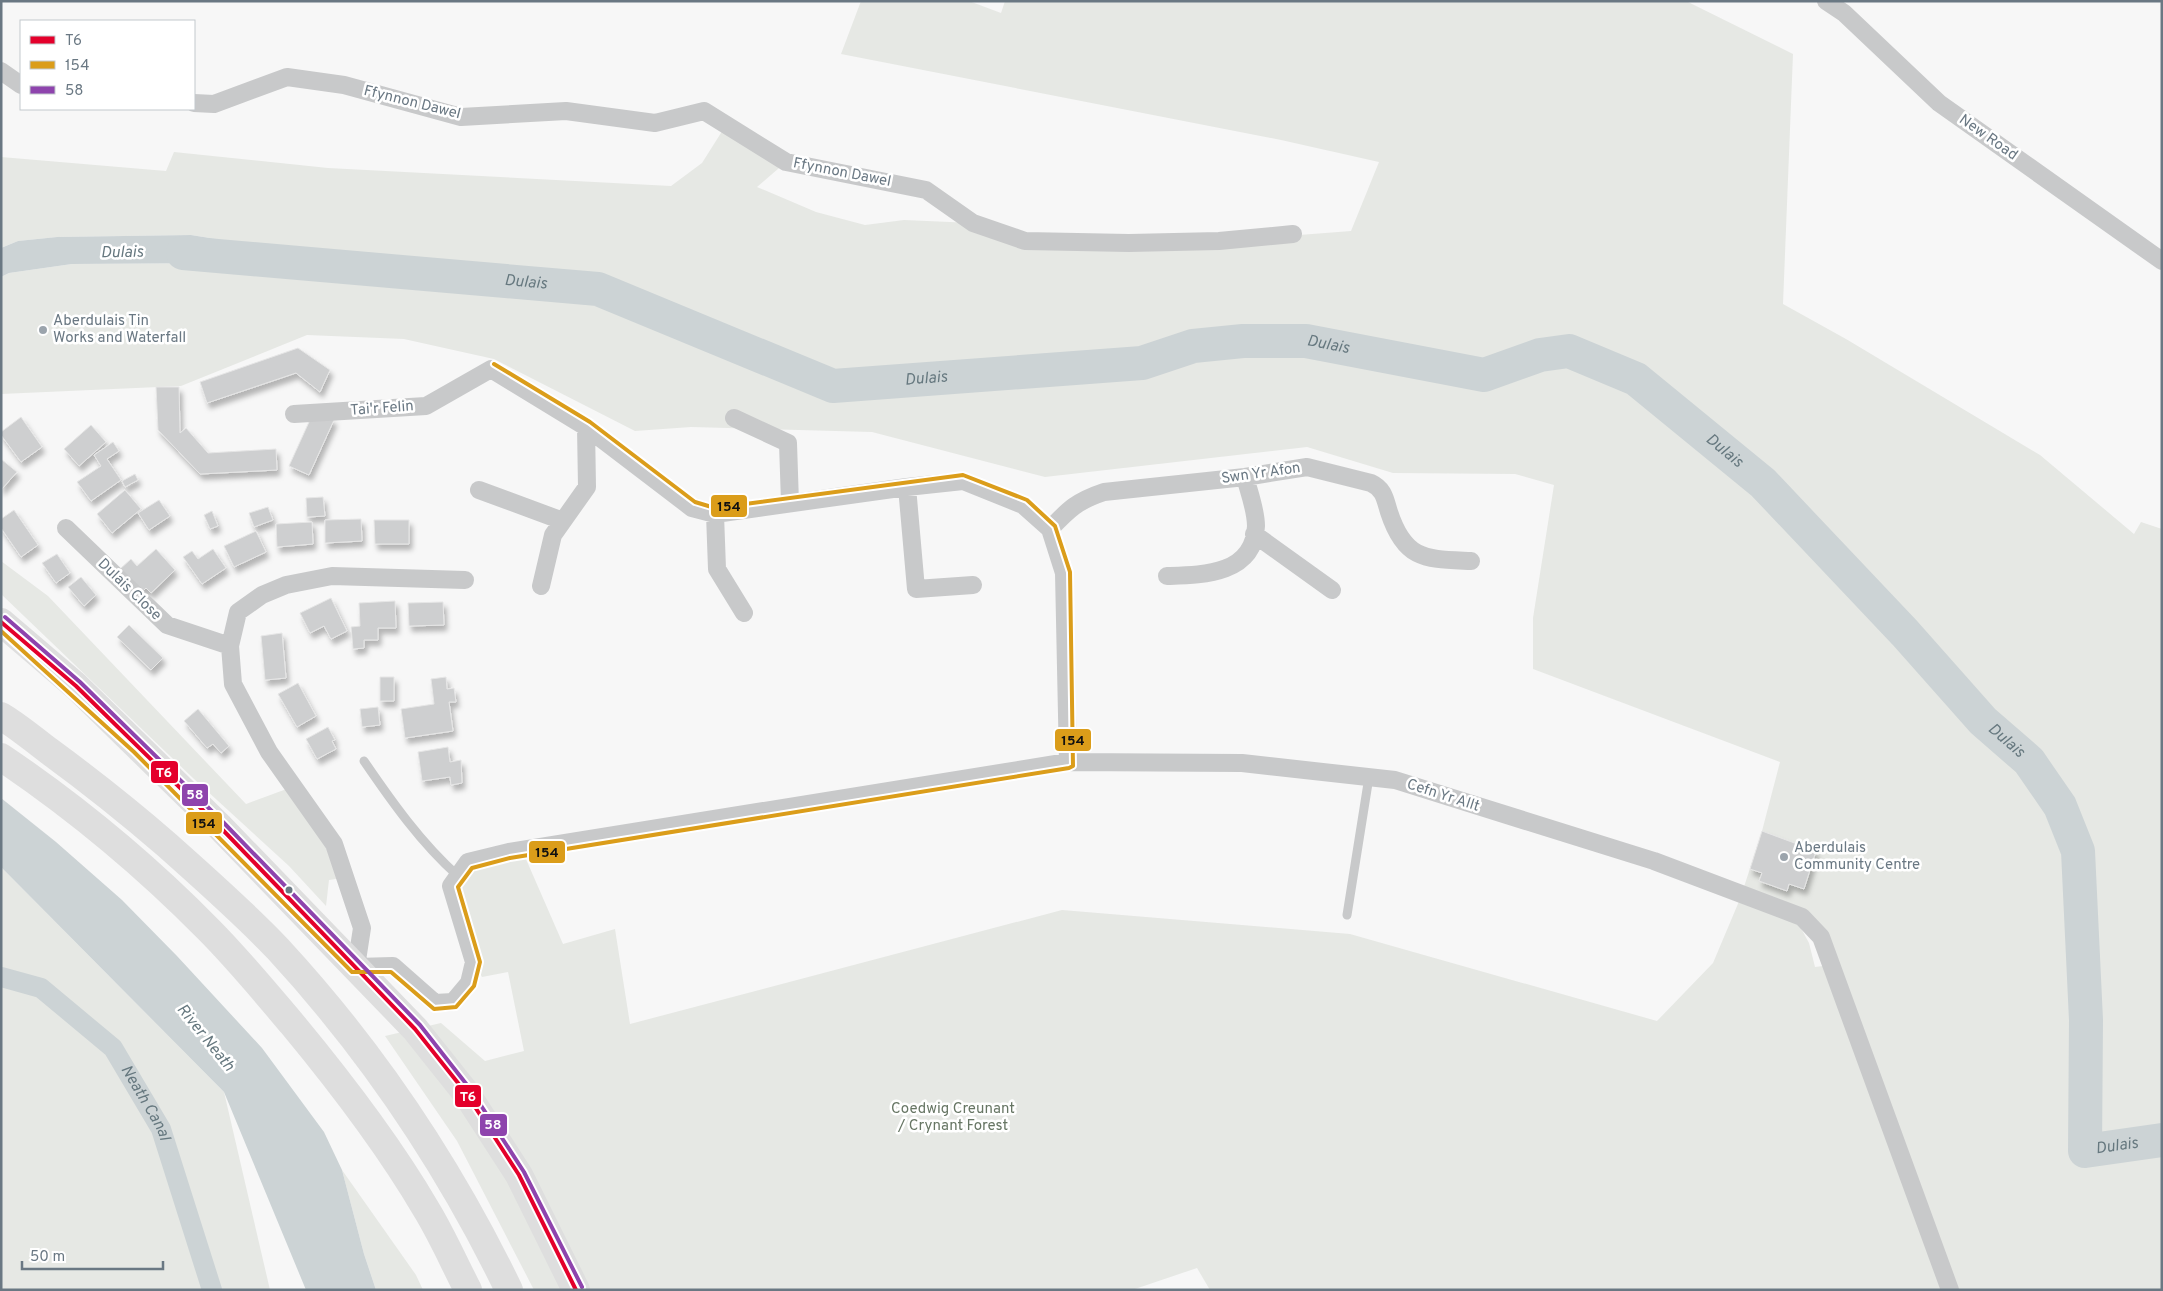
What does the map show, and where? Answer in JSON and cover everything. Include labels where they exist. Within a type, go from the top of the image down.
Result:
[{"type":"main road","points":[[1,622],[97,707],[219,826],[414,1029],[466,1093],[519,1175],[576,1290]]},
{"type":"main road","points":[[1,716],[130,812],[277,948],[322,999],[377,1067],[424,1136],[484,1238],[509,1290]]},
{"type":"main road","points":[[1,757],[47,788],[170,893],[208,929],[261,988],[326,1065],[372,1126],[427,1210],[468,1290]]},
{"type":"street","name":"New Road","points":[[1826,1],[1844,13],[1939,103],[2162,261]]},
{"type":"street","points":[[1,71],[20,84]]},
{"type":"street","name":"Ffynnon Dawel","points":[[195,103],[214,104],[287,77],[344,86],[461,117],[566,111],[655,123],[704,111],[786,162],[926,190],[973,223],[1025,242],[1129,243],[1219,241],[1293,234]]},
{"type":"street","name":"Tai'r Felin","points":[[294,414],[426,406],[491,369],[586,427]]},
{"type":"street","points":[[734,418],[788,443],[790,503]]},
{"type":"street","points":[[586,427],[692,508],[715,514],[907,487],[963,482],[1023,505],[1050,529],[1064,573],[1068,762]]},
{"type":"street","points":[[542,586],[553,535],[587,487],[586,427]]},
{"type":"street","name":"Swn Yr Afon","points":[[1050,529],[1070,507],[1084,498],[1104,492],[1245,477],[1307,467],[1371,483],[1379,487],[1385,496],[1396,531],[1405,544],[1416,553],[1428,559],[1471,561]]},
{"type":"street","points":[[1167,576],[1208,574],[1233,565],[1244,556],[1252,544],[1256,525],[1245,477]]},
{"type":"street","points":[[907,487],[916,589],[973,585]]},
{"type":"street","points":[[479,490],[563,521]]},
{"type":"street","points":[[715,514],[717,569],[744,612]]},
{"type":"street","name":"Dulais Close","points":[[66,528],[167,625],[230,646]]},
{"type":"street","points":[[1254,534],[1332,590]]},
{"type":"street","points":[[458,876],[451,886],[474,962],[469,983],[453,1002],[435,1003],[393,966],[356,967],[362,928],[334,844],[269,752],[232,684],[230,646],[238,612],[262,595],[286,585],[332,576],[465,580]]},
{"type":"street","name":"Cefn Yr Allt","points":[[458,876],[468,862],[509,852],[1068,762],[1242,763],[1395,780],[1654,861],[1802,917],[1821,938],[1950,1290]]},
{"type":"lane","points":[[364,762],[395,807],[442,862],[458,876]]},
{"type":"lane","points":[[1347,915],[1369,777]]},
{"type":"green space","name":"Coedwig Creunant / Crynant Forest","points":[[861,1],[969,1],[1001,13],[1005,1],[1686,1],[1793,54],[1783,304],[1846,339],[2040,455],[2134,534],[2141,522],[2162,529],[2162,1290],[1210,1290],[1197,1268],[1132,1290],[534,1290],[457,1141],[385,1036],[441,1023],[485,1061],[524,1051],[508,972],[482,977],[474,962],[451,886],[468,862],[522,850],[563,944],[615,929],[630,1024],[1062,910],[1350,934],[1657,1021],[1713,963],[1740,899],[1796,919],[1809,943],[1815,967],[1840,964],[1829,938],[1803,912],[1743,890],[1762,831],[1780,762],[1533,669],[1533,618],[1554,485],[1515,474],[1393,473],[1307,447],[1045,477],[872,432],[691,427],[635,431],[494,359],[404,339],[307,335],[181,386],[1,394],[1,277],[9,273],[72,264],[227,263],[228,241],[191,235],[57,237],[18,241],[1,248],[1,157],[166,171],[174,152],[328,168],[671,186],[702,163],[726,125],[786,162],[757,187],[816,212],[865,225],[904,220],[973,223],[1025,241],[1129,243],[1219,241],[1351,231],[1379,162],[1281,140],[841,54]]},
{"type":"green space","points":[[1,561],[48,596],[246,804],[292,787],[334,844],[342,878],[329,880],[326,906],[289,866],[194,779],[1,594]]},
{"type":"green space","points":[[1,867],[224,1092],[270,1290],[1,1290]]},
{"type":"green space","points":[[342,1170],[416,1275],[423,1290],[376,1290],[364,1254]]},
{"type":"water","points":[[191,235],[228,241],[227,263],[72,264],[9,273],[1,277],[1,248],[18,241],[57,237]]},
{"type":"water","name":"River Neath","points":[[1,798],[56,842],[122,900],[262,1048],[324,1132],[342,1170],[364,1254],[376,1290],[306,1290],[224,1092],[1,867]]},
{"type":"building","points":[[298,348],[330,370],[320,392],[296,373],[207,403],[200,382]]},
{"type":"building","points":[[156,387],[179,387],[180,433],[186,428],[208,453],[276,449],[277,470],[200,474],[158,430]]},
{"type":"building","points":[[314,411],[334,420],[309,475],[289,466]]},
{"type":"building","points":[[21,417],[42,447],[21,462],[1,435],[1,432]]},
{"type":"building","points":[[91,425],[106,442],[79,466],[64,449]]},
{"type":"building","points":[[113,442],[119,451],[107,459],[121,480],[91,501],[77,482],[101,466],[94,455]]},
{"type":"building","points":[[1,459],[17,472],[1,490]]},
{"type":"building","points":[[135,474],[138,480],[125,487],[122,481]]},
{"type":"building","points":[[125,490],[141,509],[112,533],[97,514]]},
{"type":"building","points":[[323,497],[325,516],[307,517],[306,498]]},
{"type":"building","points":[[159,500],[170,516],[149,530],[138,513]]},
{"type":"building","points":[[268,507],[273,520],[254,527],[249,513]]},
{"type":"building","points":[[14,510],[38,545],[21,557],[1,528],[1,519]]},
{"type":"building","points":[[212,511],[218,526],[210,529],[204,515]]},
{"type":"building","points":[[361,519],[362,541],[325,543],[325,520]]},
{"type":"building","points":[[374,520],[409,520],[409,544],[375,544]]},
{"type":"building","points":[[312,522],[313,544],[277,547],[276,524]]},
{"type":"building","points":[[256,531],[266,552],[234,567],[224,546]]},
{"type":"building","points":[[156,549],[175,570],[151,593],[146,588],[141,593],[120,569],[131,559],[137,566]]},
{"type":"building","points":[[213,549],[226,568],[202,584],[183,557],[192,551],[198,559]]},
{"type":"building","points":[[57,554],[70,573],[56,583],[42,563]]},
{"type":"building","points":[[81,577],[96,595],[84,606],[68,587]]},
{"type":"building","points":[[331,598],[347,631],[331,639],[324,626],[310,633],[300,613]]},
{"type":"building","points":[[395,601],[396,628],[378,628],[378,640],[364,640],[364,648],[353,649],[351,627],[360,626],[359,603]]},
{"type":"building","points":[[443,602],[444,625],[409,626],[408,603]]},
{"type":"building","points":[[129,625],[163,658],[151,670],[117,637]]},
{"type":"building","points":[[282,633],[286,678],[265,680],[261,636]]},
{"type":"building","points":[[380,677],[394,677],[394,701],[380,701]]},
{"type":"building","points":[[446,677],[447,689],[454,688],[456,702],[449,702],[453,731],[405,738],[401,709],[434,704],[431,679]]},
{"type":"building","points":[[298,683],[316,716],[297,727],[278,694]]},
{"type":"building","points":[[378,707],[380,725],[362,727],[360,709]]},
{"type":"building","points":[[198,709],[229,746],[221,753],[213,744],[207,748],[184,721]]},
{"type":"building","points":[[328,727],[335,740],[332,741],[336,749],[317,759],[306,739]]},
{"type":"building","points":[[448,747],[450,762],[461,760],[462,783],[451,785],[450,777],[422,781],[418,752]]},
{"type":"building","name":"Aberdulais Community Centre","points":[[1762,831],[1816,851],[1804,889],[1789,884],[1787,891],[1759,881],[1762,873],[1750,869]]},
{"type":"waterway","name":"Dulais","points":[[183,253],[598,289],[833,386],[1142,363],[1193,346],[1243,341],[1306,341],[1484,375],[1540,355],[1569,351],[1636,379],[1763,483],[1905,633],[1983,721],[2029,761],[2060,806],[2078,851],[2086,1020],[2085,1151],[2162,1140]]},
{"type":"waterway","name":"Neath Canal","points":[[1,977],[41,988],[113,1048],[161,1129],[212,1290]]},
{"type":"transit line","name":"154","points":[[1,631],[134,752],[352,972],[391,972],[434,1009],[456,1007],[474,986],[480,962],[458,887],[472,868],[510,858],[1073,766],[1070,572],[1055,526],[1027,500],[963,475],[715,508],[695,502],[590,422],[494,364]]},
{"type":"transit line","name":"58","points":[[5,617],[80,682],[223,822],[420,1025],[471,1090],[524,1172],[582,1287]]},
{"type":"transit line","name":"T6","points":[[1,622],[76,686],[219,826],[415,1029],[466,1093],[519,1175],[576,1290]]},
{"type":"place","name":"Aberdulais Tin Works and Waterfall","points":[[43,330]]},
{"type":"place","name":"Aberdulais Community Centre","points":[[1784,857]]}]
